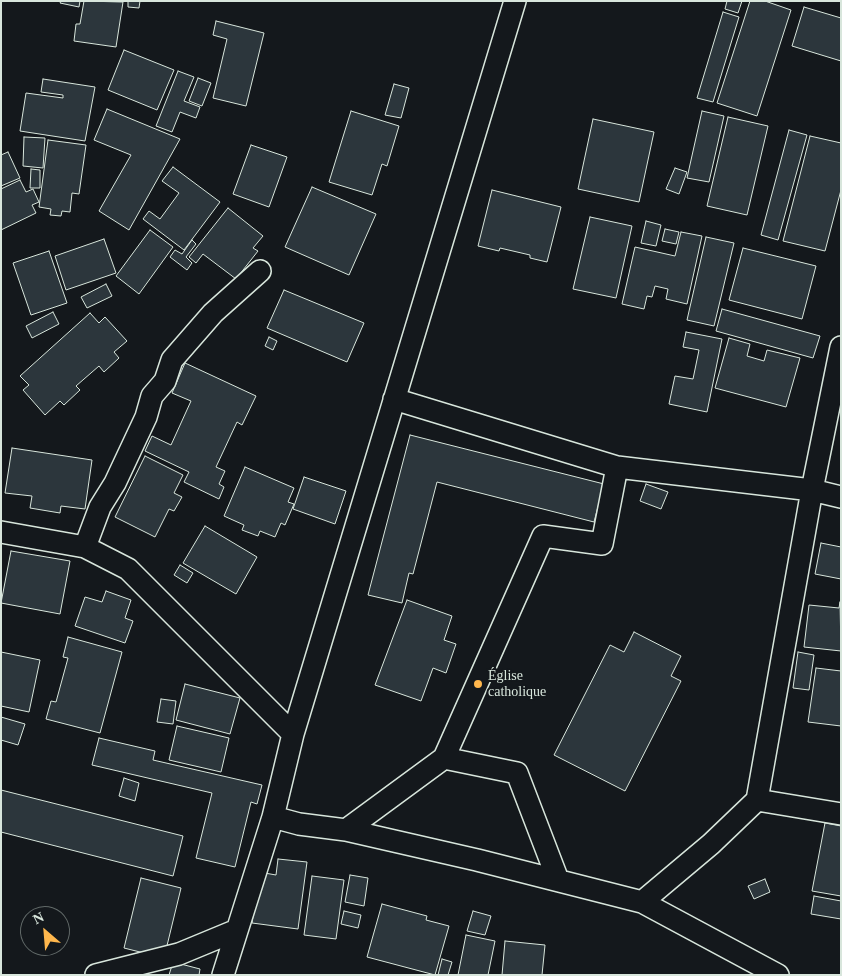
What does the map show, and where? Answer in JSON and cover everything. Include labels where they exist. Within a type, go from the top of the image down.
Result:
[{"type":"street","points":[[223,975],[273,817],[293,734],[515,1]]},
{"type":"street","points":[[85,547],[100,507],[115,483],[146,417],[152,396],[165,380],[172,360],[213,313],[260,271]]},
{"type":"street","points":[[642,902],[711,844],[757,800],[812,490],[841,347]]},
{"type":"street","points":[[394,399],[617,467],[812,490],[841,497]]},
{"type":"street","points":[[346,830],[444,758],[544,536],[602,544],[617,467]]},
{"type":"street","points":[[1,532],[85,547],[128,569],[293,734]]},
{"type":"street","points":[[444,758],[517,773],[558,880]]},
{"type":"street","points":[[757,800],[841,814]]},
{"type":"street","points":[[273,817],[299,824],[346,830],[558,880],[642,902],[778,975]]},
{"type":"street","points":[[96,975],[179,954],[237,930]]},
{"type":"building","points":[[61,1],[80,1],[79,7],[60,3]]},
{"type":"building","points":[[84,1],[123,2],[116,47],[74,41],[76,24],[80,24]]},
{"type":"building","points":[[128,1],[140,1],[139,8],[128,7]]},
{"type":"building","points":[[727,1],[742,1],[738,13],[725,9]]},
{"type":"building","points":[[750,1],[765,1],[791,10],[757,116],[717,103]]},
{"type":"building","points":[[804,7],[841,18],[841,61],[792,46]]},
{"type":"building","points":[[723,12],[739,17],[713,102],[697,98]]},
{"type":"building","points":[[216,21],[264,33],[246,106],[213,98],[227,39],[213,35]]},
{"type":"building","points":[[124,50],[174,70],[157,110],[108,90]]},
{"type":"building","points":[[178,71],[194,77],[184,101],[200,107],[196,118],[180,112],[172,132],[156,126]]},
{"type":"building","points":[[198,78],[211,83],[202,106],[189,101]]},
{"type":"building","points":[[43,79],[95,87],[85,141],[20,131],[26,93],[63,98],[63,95],[41,92]]},
{"type":"building","points":[[394,84],[409,88],[401,118],[385,115]]},
{"type":"building","points":[[107,109],[180,139],[129,230],[99,211],[131,155],[94,140]]},
{"type":"building","points":[[351,111],[399,126],[387,166],[382,164],[372,195],[329,182]]},
{"type":"building","points":[[702,111],[724,116],[709,182],[687,178]]},
{"type":"building","points":[[728,117],[768,126],[747,215],[707,206]]},
{"type":"building","points":[[593,119],[654,132],[639,202],[578,189]]},
{"type":"building","points":[[789,130],[807,135],[778,240],[761,235]]},
{"type":"building","points":[[810,136],[841,143],[841,190],[825,251],[783,241]]},
{"type":"building","points":[[24,137],[45,138],[43,168],[23,166]]},
{"type":"building","points":[[48,140],[86,145],[79,194],[72,193],[70,212],[62,211],[61,216],[50,215],[51,209],[39,207]]},
{"type":"building","points":[[251,145],[287,157],[269,207],[233,194]]},
{"type":"building","points":[[8,152],[20,178],[1,186],[1,155]]},
{"type":"building","points":[[173,167],[220,202],[184,250],[143,219],[149,211],[160,219],[179,193],[162,181]]},
{"type":"building","points":[[675,168],[687,172],[679,194],[666,189]]},
{"type":"building","points":[[31,169],[40,170],[40,188],[30,188]]},
{"type":"building","points":[[20,180],[26,192],[33,189],[39,202],[32,205],[36,213],[1,230],[1,189]]},
{"type":"building","points":[[312,187],[376,214],[349,275],[285,247]]},
{"type":"building","points":[[492,190],[561,207],[547,262],[530,258],[530,255],[500,248],[499,251],[478,246]]},
{"type":"building","points":[[228,208],[263,236],[253,248],[258,251],[236,279],[203,254],[196,263],[189,257]]},
{"type":"building","points":[[590,217],[632,226],[616,298],[573,289]]},
{"type":"building","points":[[646,221],[661,225],[656,246],[641,243]]},
{"type":"building","points":[[665,229],[679,232],[676,244],[662,241]]},
{"type":"building","points":[[150,230],[173,247],[139,294],[116,276]]},
{"type":"building","points":[[681,232],[702,236],[687,304],[666,299],[668,289],[655,286],[652,297],[647,296],[644,309],[622,304],[635,247],[675,256]]},
{"type":"building","points":[[706,237],[734,243],[714,326],[687,320]]},
{"type":"building","points":[[104,239],[116,273],[66,290],[55,256]]},
{"type":"building","points":[[192,240],[196,244],[186,257],[192,263],[187,270],[170,257],[175,250],[182,254]]},
{"type":"building","points":[[743,248],[816,266],[802,319],[729,300]]},
{"type":"building","points":[[49,251],[67,303],[31,315],[13,263]]},
{"type":"building","points":[[106,284],[112,296],[87,308],[81,297]]},
{"type":"building","points":[[284,290],[364,323],[347,362],[267,328]]},
{"type":"building","points":[[722,309],[820,336],[813,358],[716,331]]},
{"type":"building","points":[[53,312],[59,324],[32,338],[26,326]]},
{"type":"building","points":[[90,313],[99,323],[105,317],[127,341],[114,352],[119,358],[104,372],[99,366],[76,386],[80,390],[64,405],[60,401],[45,415],[23,390],[29,385],[20,376]]},
{"type":"building","points":[[686,332],[722,339],[707,412],[669,404],[675,376],[693,379],[699,350],[683,347]]},
{"type":"building","points":[[269,337],[277,341],[273,350],[265,346]]},
{"type":"building","points":[[729,338],[750,344],[747,356],[764,361],[767,350],[800,358],[786,407],[715,388]]},
{"type":"building","points":[[185,363],[256,396],[242,425],[237,422],[216,467],[225,471],[219,484],[224,487],[219,499],[184,482],[189,472],[145,451],[152,436],[171,445],[191,401],[172,393]]},
{"type":"building","points":[[410,435],[604,484],[594,522],[437,482],[413,574],[409,573],[402,603],[368,595]]},
{"type":"building","points":[[12,448],[92,460],[85,509],[61,506],[60,513],[30,508],[32,496],[5,493]]},
{"type":"building","points":[[145,456],[183,475],[174,493],[182,497],[174,511],[169,509],[155,537],[115,517]]},
{"type":"building","points":[[245,467],[294,488],[288,502],[294,504],[285,525],[281,523],[275,537],[260,531],[258,536],[242,530],[244,525],[224,516]]},
{"type":"building","points":[[304,477],[346,491],[335,524],[293,509]]},
{"type":"building","points":[[646,484],[668,492],[661,509],[640,501]]},
{"type":"building","points":[[205,526],[257,557],[236,594],[183,563]]},
{"type":"building","points":[[821,543],[841,547],[841,579],[815,574]]},
{"type":"building","points":[[11,551],[70,561],[60,614],[1,603]]},
{"type":"building","points":[[180,565],[193,573],[187,583],[174,575]]},
{"type":"building","points":[[106,591],[131,600],[125,618],[133,621],[125,643],[75,626],[85,597],[102,602]]},
{"type":"building","points":[[407,600],[452,616],[444,640],[456,644],[446,673],[433,668],[421,701],[375,685]]},
{"type":"building","points":[[840,602],[841,651],[804,647],[809,605],[839,608]]},
{"type":"building","points":[[634,632],[681,656],[671,676],[681,681],[625,791],[554,755],[610,645],[624,652]]},
{"type":"building","points":[[68,637],[122,652],[100,733],[46,719],[51,701],[56,702],[68,658],[63,657]]},
{"type":"building","points":[[1,652],[40,660],[29,712],[1,706]]},
{"type":"building","points":[[798,652],[814,655],[809,690],[793,688]]},
{"type":"building","points":[[816,668],[841,671],[841,726],[808,722]]},
{"type":"building","points":[[185,684],[240,698],[230,734],[176,720]]},
{"type":"building","points":[[161,699],[176,701],[173,724],[157,722]]},
{"type":"building","points":[[1,717],[25,724],[18,745],[1,740]]},
{"type":"building","points":[[177,726],[229,738],[221,772],[169,760]]},
{"type":"building","points":[[99,738],[155,751],[153,760],[262,785],[257,804],[251,802],[235,867],[196,858],[212,793],[92,765]]},
{"type":"building","points":[[124,778],[139,783],[135,801],[119,796]]},
{"type":"building","points":[[1,790],[183,836],[173,876],[1,832]]},
{"type":"building","points":[[825,823],[841,826],[841,896],[812,891]]},
{"type":"building","points":[[278,859],[307,862],[298,929],[252,923],[259,872],[276,875]]},
{"type":"building","points":[[350,875],[368,878],[364,906],[345,902]]},
{"type":"building","points":[[312,876],[344,880],[336,939],[304,935]]},
{"type":"building","points":[[141,878],[181,888],[164,958],[124,948]]},
{"type":"building","points":[[765,879],[770,892],[754,899],[748,886]]},
{"type":"building","points":[[814,896],[841,901],[841,919],[811,914]]},
{"type":"building","points":[[382,904],[427,916],[426,920],[449,926],[435,975],[367,957]]},
{"type":"building","points":[[344,911],[361,915],[358,928],[341,924]]},
{"type":"building","points":[[473,911],[491,916],[485,935],[467,931]]},
{"type":"building","points":[[466,935],[495,941],[488,975],[458,975]]},
{"type":"building","points":[[505,941],[545,945],[542,975],[502,975]]},
{"type":"building","points":[[442,959],[452,962],[448,975],[438,975]]},
{"type":"building","points":[[173,962],[200,969],[199,975],[169,975]]},
{"type":"place","name":"Église catholique","points":[[478,684]]}]
